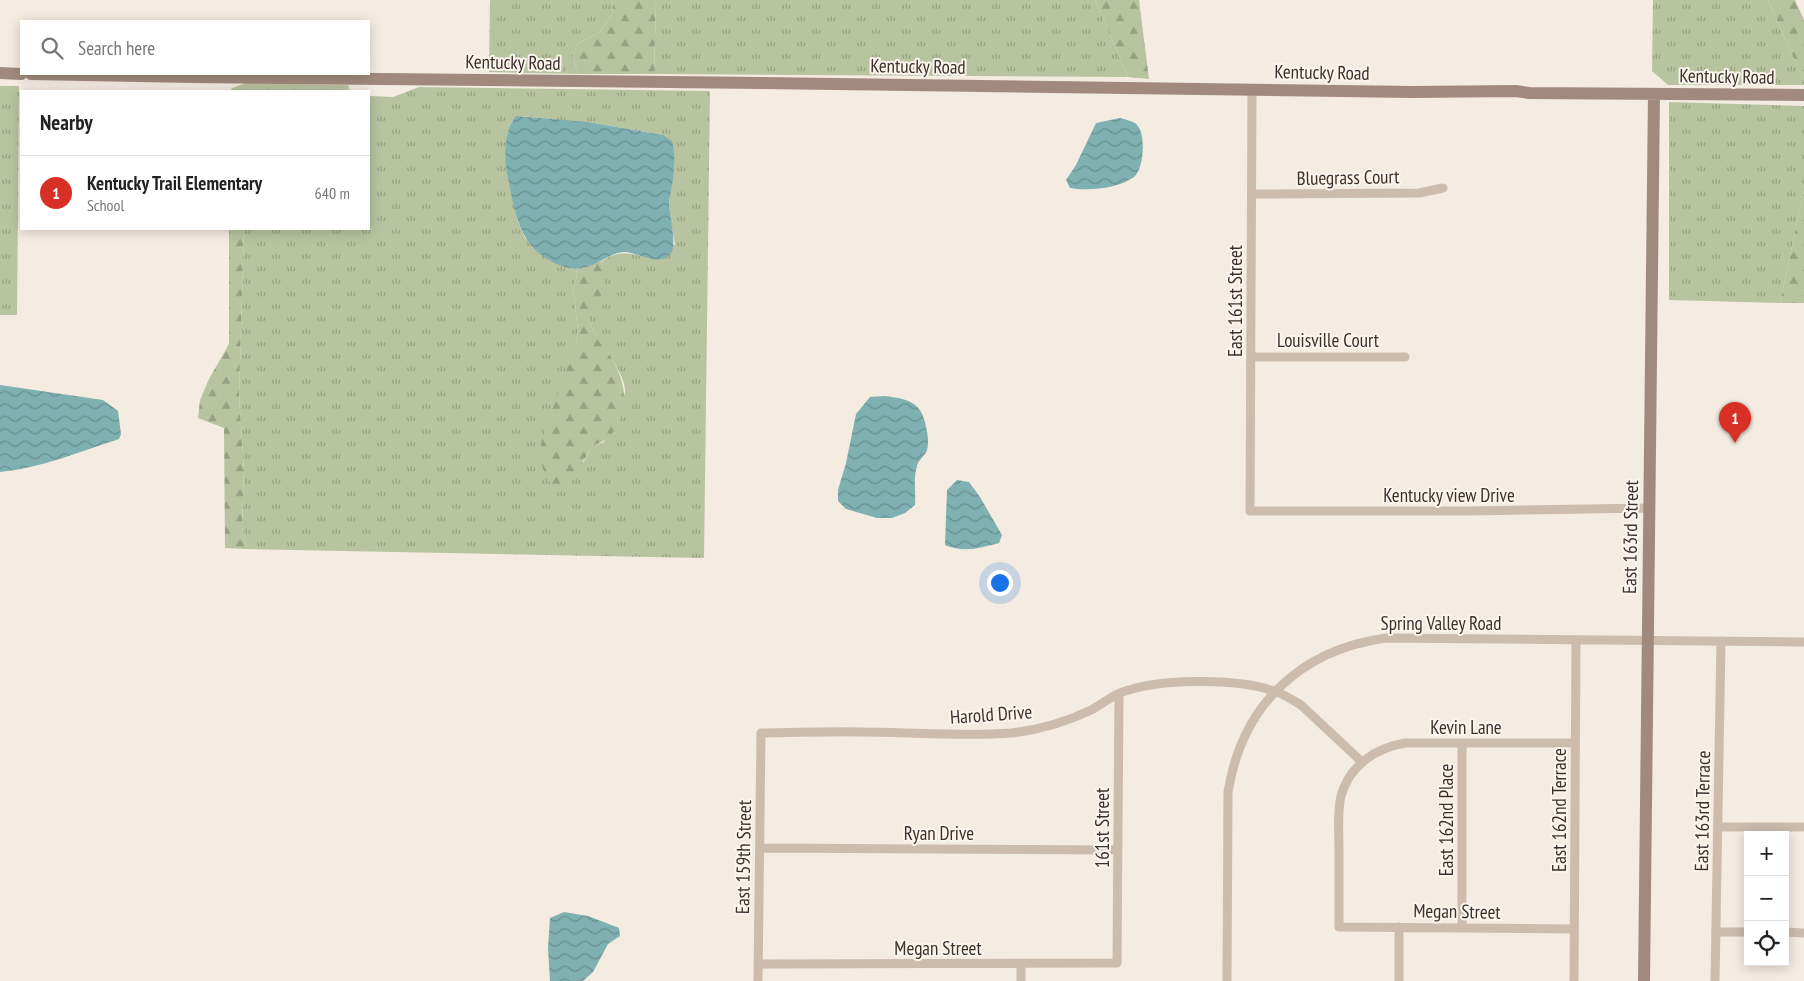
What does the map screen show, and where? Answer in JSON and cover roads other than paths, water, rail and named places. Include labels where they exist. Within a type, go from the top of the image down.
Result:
[{"type":"street","points":[[0,73],[20,74]]},
{"type":"street","name":"Kentucky Road","points":[[84,75],[1804,95]]},
{"type":"street","name":"East 161st Street","points":[[1250,511],[1252,90]]},
{"type":"street","name":"East 163rd Street","points":[[1644,981],[1654,94]]},
{"type":"street","name":"Bluegrass Court","points":[[1252,194],[1419,193],[1443,188]]},
{"type":"street","name":"Louisville Court","points":[[1251,356],[1405,357]]},
{"type":"street","name":"Kentucky view Drive","points":[[1250,511],[1471,511],[1650,508]]},
{"type":"street","name":"Spring Valley Road","points":[[1227,981],[1228,792],[1231,774],[1243,737],[1262,706],[1275,691],[1314,660],[1348,646],[1368,640],[1386,638],[1804,642]]},
{"type":"street","name":"East 162nd Terrace","points":[[1574,981],[1576,640]]},
{"type":"street","name":"East 163rd Terrace","points":[[1715,981],[1721,641]]},
{"type":"street","name":"Harold Drive","points":[[761,733],[991,734],[1052,725],[1073,718],[1120,694],[1153,686],[1200,681],[1275,691]]},
{"type":"street","points":[[1275,691],[1300,705],[1362,762]]},
{"type":"street","name":"161st Street","points":[[1117,963],[1120,694]]},
{"type":"street","name":"East 159th Street","points":[[758,981],[761,733]]},
{"type":"street","name":"Kevin Lane","points":[[1338,927],[1339,808],[1345,786],[1351,775],[1372,754],[1394,745],[1405,743],[1575,743]]},
{"type":"street","name":"East 162nd Place","points":[[1462,743],[1462,928]]},
{"type":"street","points":[[1718,827],[1804,827]]},
{"type":"street","name":"Ryan Drive","points":[[760,848],[1118,850]]},
{"type":"street","name":"Megan Street","points":[[1338,927],[1574,929]]},
{"type":"street","points":[[1399,927],[1399,981]]},
{"type":"street","points":[[1716,932],[1744,932]]},
{"type":"street","points":[[1789,932],[1804,933]]},
{"type":"street","name":"Megan Street","points":[[758,964],[1117,963]]},
{"type":"street","points":[[1021,981],[1022,964]]},
{"type":"water","points":[[516,116],[588,122],[663,135],[672,141],[674,164],[669,205],[673,238],[671,253],[661,259],[655,259],[624,252],[587,267],[569,268],[549,260],[539,253],[530,244],[520,225],[513,203],[507,171],[505,155],[507,138]]},
{"type":"water","points":[[1120,118],[1135,123],[1139,127],[1143,141],[1143,150],[1137,173],[1127,181],[1111,187],[1094,189],[1070,188],[1066,180],[1076,165],[1096,123]]},
{"type":"water","points":[[0,385],[103,400],[118,411],[121,434],[119,439],[45,463],[0,472]]},
{"type":"water","points":[[885,396],[913,403],[917,407],[924,419],[928,444],[927,450],[919,462],[916,471],[915,505],[905,513],[892,518],[877,518],[846,509],[838,501],[838,490],[846,463],[856,414],[870,397]]},
{"type":"water","points":[[957,480],[969,482],[980,497],[1002,535],[999,543],[965,549],[945,545],[947,490]]},
{"type":"water","points":[[564,912],[588,916],[619,928],[620,936],[608,944],[593,972],[583,981],[550,981],[548,948],[550,918]]},
{"type":"place","name":"Kentucky Trail Elementary","points":[[1735,443]]}]
